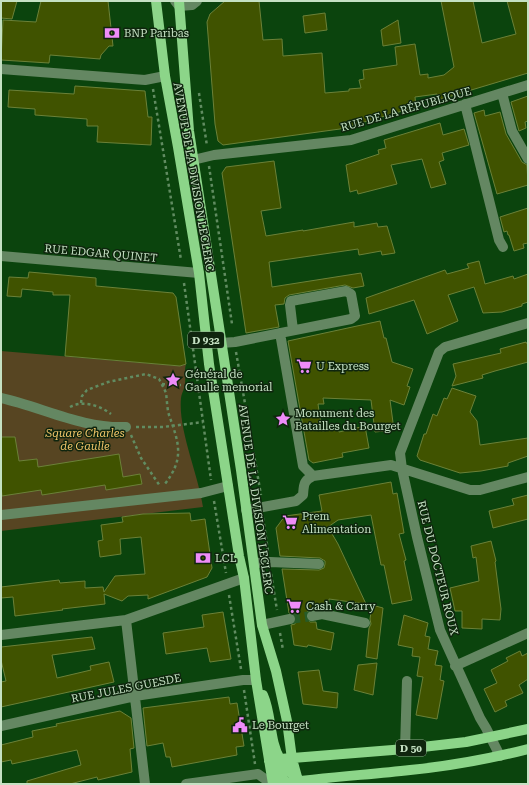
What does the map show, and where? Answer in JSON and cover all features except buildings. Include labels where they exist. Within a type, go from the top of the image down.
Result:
[{"type":"main road","name":"AVENUE DE LA DIVISION LECLERC","points":[[156,1],[165,76],[180,154],[198,273],[209,364],[239,556],[244,578],[256,680],[273,784]]},
{"type":"main road","name":"AVENUE DE LA DIVISION LECLERC","points":[[177,3],[189,131],[241,470],[262,625],[276,671],[287,722],[292,758],[299,783]]},
{"type":"main road","points":[[256,680],[267,703],[275,747],[280,759],[299,783]]},
{"type":"main road","name":"D 50","points":[[292,758],[405,749],[466,742],[528,729]]},
{"type":"main road","name":"D 50","points":[[299,783],[317,778],[412,770],[470,762],[528,749]]},
{"type":"main road","points":[[292,758],[269,761],[285,784],[299,783]]},
{"type":"street","points":[[177,3],[192,4],[197,1]]},
{"type":"street","points":[[1,69],[145,80],[165,76]]},
{"type":"street","name":"RUE DE LA RÉPUBLIQUE","points":[[193,160],[214,155],[351,140],[528,85]]},
{"type":"street","points":[[502,93],[512,131],[528,159]]},
{"type":"street","points":[[465,104],[499,240],[503,247]]},
{"type":"street","name":"RUE EDGAR QUINET","points":[[1,256],[198,273]]},
{"type":"street","points":[[221,343],[235,342],[351,319],[355,316],[350,294],[346,292],[291,301],[290,305],[293,330]]},
{"type":"street","name":"RUE DU DOCTEUR ROUX","points":[[500,756],[440,630],[402,469],[400,453],[439,352],[445,347],[528,323]]},
{"type":"street","points":[[280,333],[303,466],[313,476]]},
{"type":"street","points":[[1,398],[92,425],[112,428],[126,427]]},
{"type":"street","points":[[246,510],[296,501],[303,495],[307,479],[313,476],[391,465],[470,490],[480,490],[528,478]]},
{"type":"street","points":[[1,515],[184,495],[228,486]]},
{"type":"street","points":[[254,563],[270,562],[319,564]]},
{"type":"street","points":[[1,635],[126,620],[244,578]]},
{"type":"street","points":[[312,616],[322,614],[365,623]]},
{"type":"street","points":[[262,625],[290,619]]},
{"type":"street","points":[[126,620],[145,784]]},
{"type":"street","points":[[456,666],[528,633]]},
{"type":"street","name":"RUE JULES GUESDE","points":[[1,726],[135,696],[243,680],[256,680]]},
{"type":"street","points":[[405,749],[407,681]]},
{"type":"street","points":[[258,774],[269,761]]},
{"type":"street","points":[[186,784],[258,774],[273,784]]},
{"type":"path","points":[[151,79],[181,258]]},
{"type":"path","points":[[210,172],[235,342],[261,496],[261,507],[278,622],[284,652]]},
{"type":"path","points":[[185,286],[212,490],[226,572]]},
{"type":"path","points":[[81,403],[82,396],[87,390],[108,382],[146,374],[159,379],[165,391],[168,413],[176,434],[178,458],[172,475],[162,488]]},
{"type":"path","points":[[161,384],[181,385]]},
{"type":"path","points":[[62,415],[67,409],[81,403],[106,410],[126,427],[135,442],[141,458],[162,488]]},
{"type":"path","points":[[126,427],[163,427],[203,422]]},
{"type":"path","points":[[156,489],[168,488]]},
{"type":"path","points":[[230,598],[241,670]]},
{"type":"path","points":[[244,693],[253,755]]},
{"type":"green space","name":"Square Charles de Gaulle","points":[[1,351],[180,366],[186,364],[185,385],[181,398],[182,424],[203,507],[1,531]]},
{"type":"tunnel","points":[[290,619],[312,616]]},
{"type":"place","name":"BNP Paribas","points":[[112,33]]},
{"type":"place","name":"U Express","points":[[304,366]]},
{"type":"place","name":"Général de Gaulle memorial","points":[[173,380]]},
{"type":"place","name":"Monument des Batailles du Bourget","points":[[283,419]]},
{"type":"place","name":"Prem Alimentation","points":[[290,522]]},
{"type":"place","name":"LCL","points":[[203,558]]},
{"type":"place","name":"Cash & Carry","points":[[294,606]]},
{"type":"place","name":"Le Bourget","points":[[240,725]]}]
